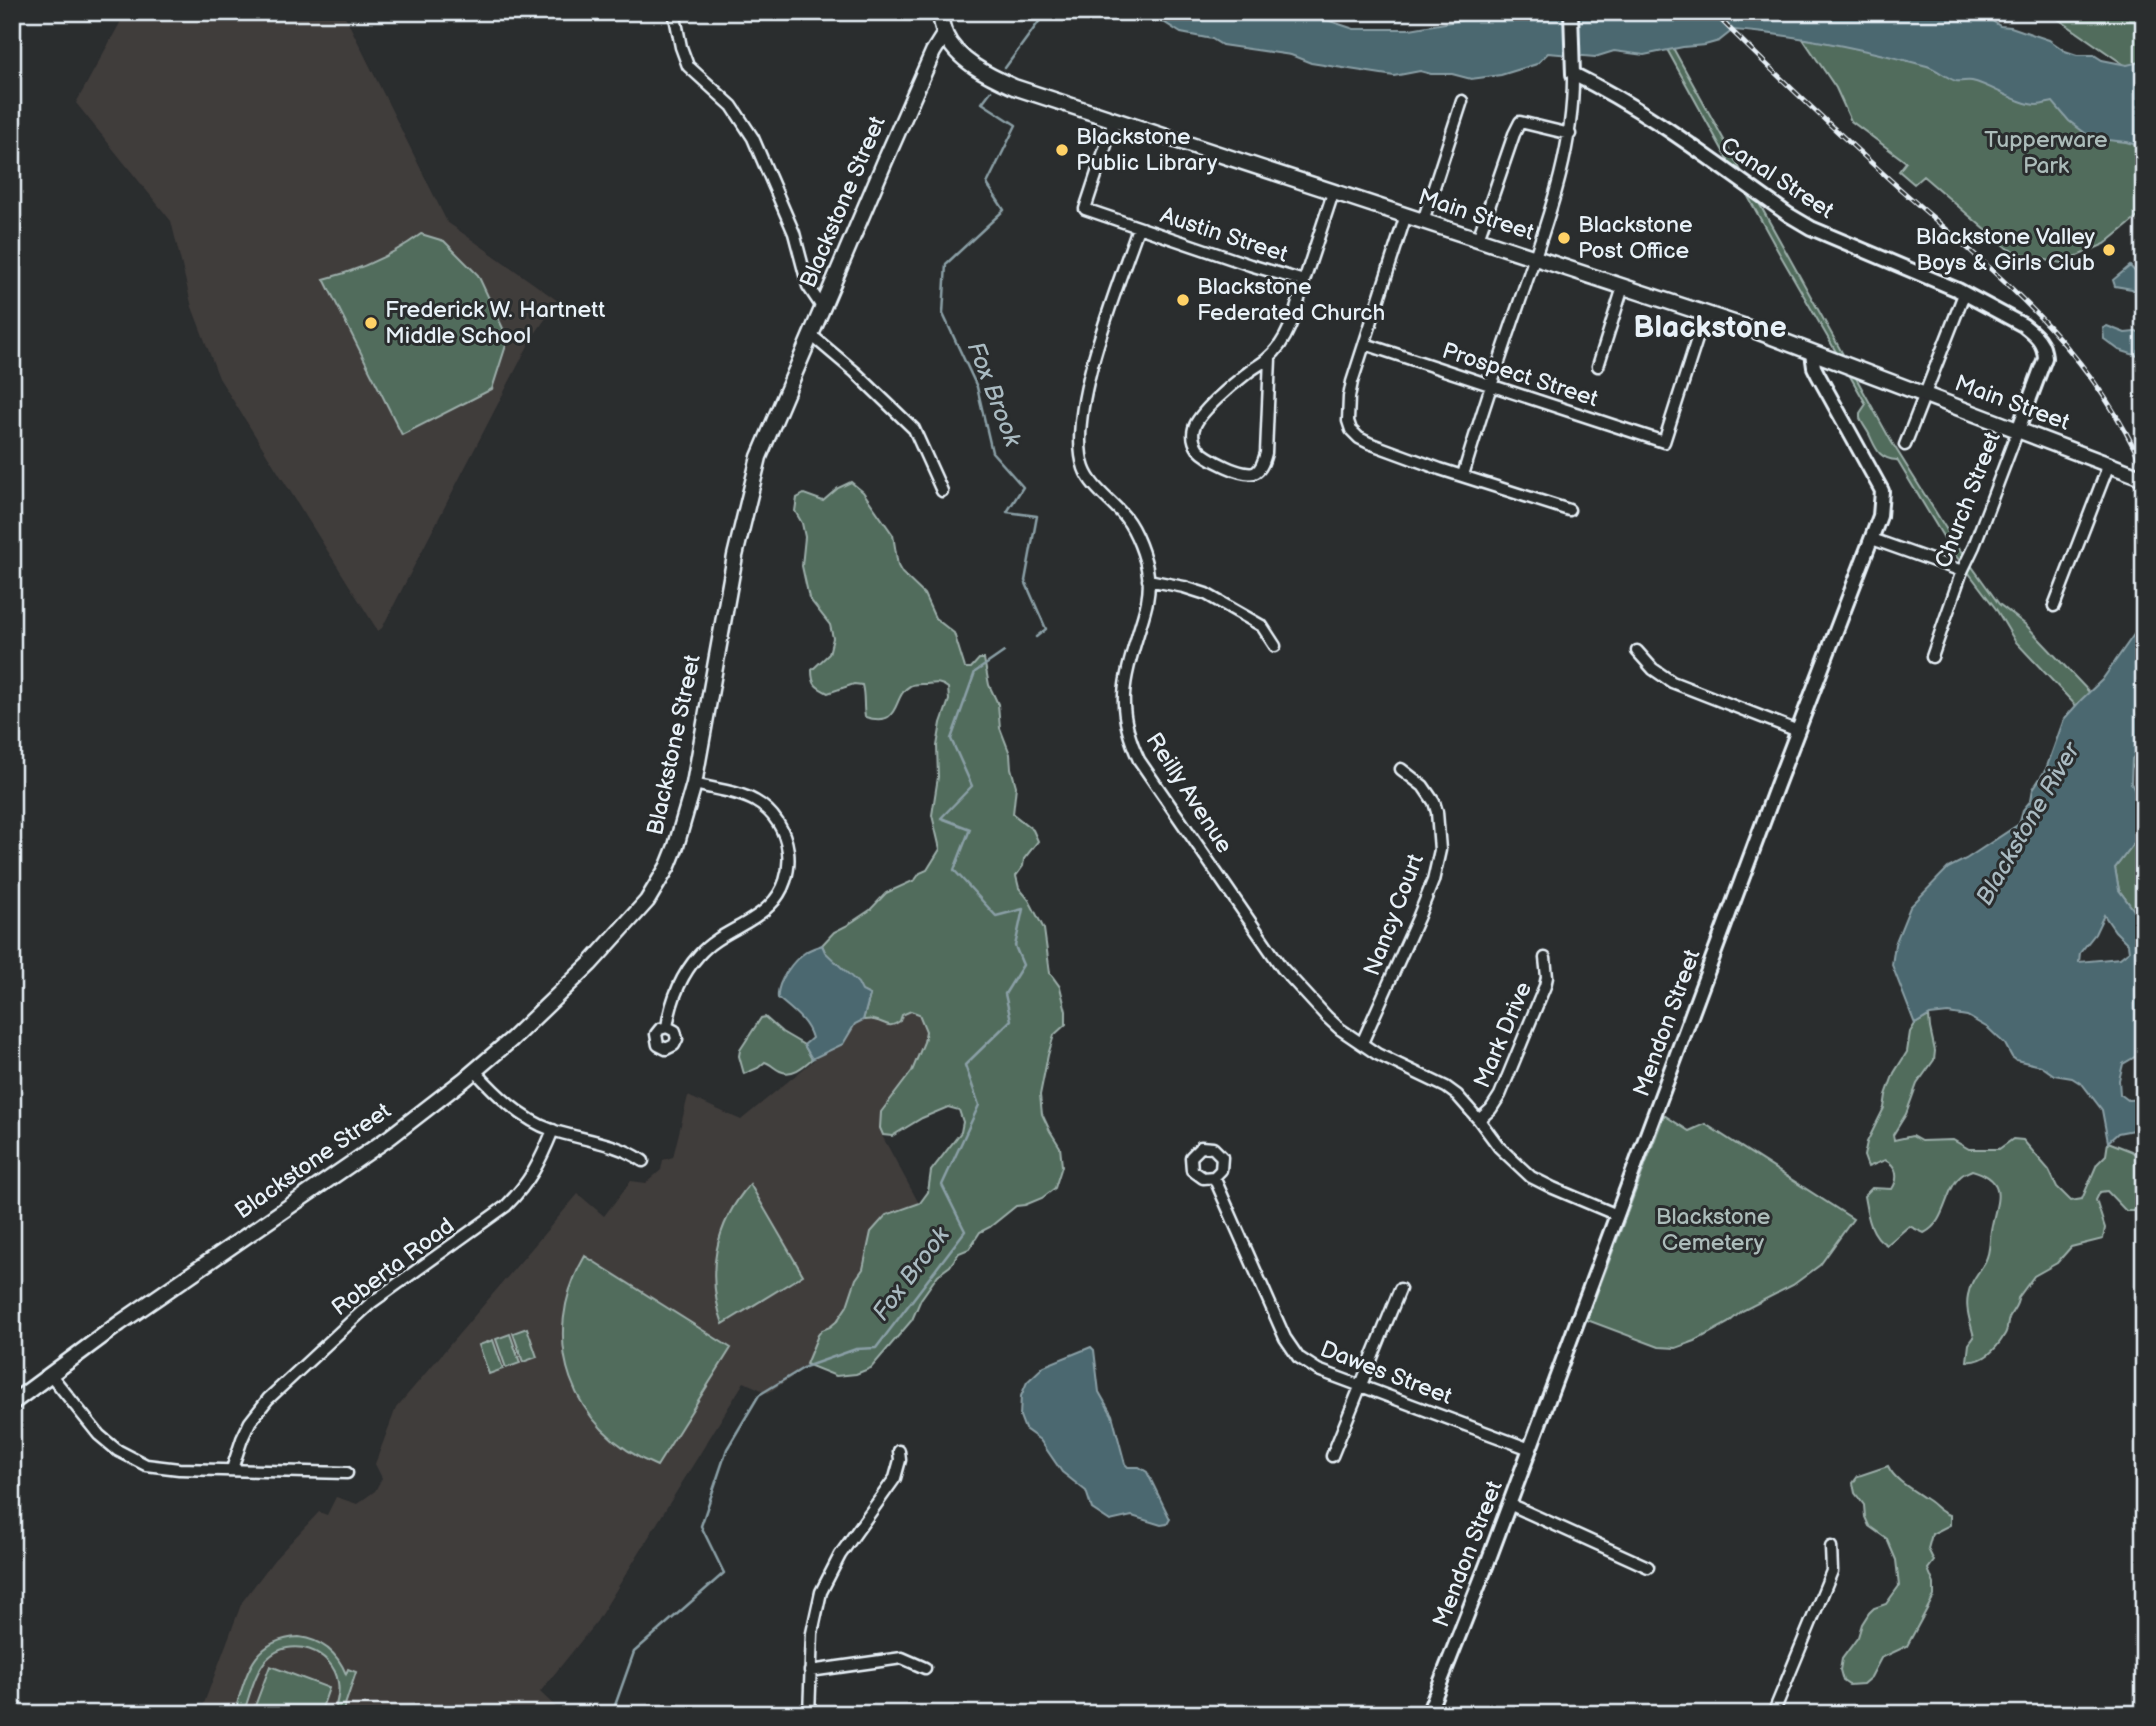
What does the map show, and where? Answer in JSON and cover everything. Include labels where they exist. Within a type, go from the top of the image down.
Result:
[{"type":"main road","name":"Main Street","points":[[939,12],[945,33],[957,51],[967,61],[1014,87],[1706,314],[2141,477]]},
{"type":"main road","name":"Blackstone Street","points":[[12,1403],[120,1323],[382,1143],[475,1071],[512,1040],[590,964],[647,901],[677,846],[694,784],[735,556],[753,477],[767,436],[923,74],[945,33]]},
{"type":"street","points":[[674,12],[688,66],[732,106],[753,138],[794,233],[808,286],[822,307]]},
{"type":"street","points":[[1463,475],[1555,194],[1570,134],[1574,106],[1571,12]]},
{"type":"street","name":"Canal Street","points":[[1573,69],[1651,117],[1823,235],[1964,294],[2024,325],[2045,348],[2045,358]]},
{"type":"street","points":[[1423,221],[1461,101]]},
{"type":"street","name":"Austin Street","points":[[1114,121],[1085,209],[1250,265],[1304,281],[1333,193]]},
{"type":"street","points":[[1478,239],[1520,122],[1570,134]]},
{"type":"street","points":[[1406,215],[1352,382],[1348,421],[1351,430],[1369,443],[1569,510]]},
{"type":"street","name":"Reilly Avenue","points":[[1138,228],[1093,363],[1080,444],[1088,477],[1125,517],[1145,561],[1149,593],[1126,675],[1124,698],[1124,714],[1132,744],[1150,776],[1282,968],[1327,1017],[1377,1054],[1446,1087],[1465,1102],[1499,1147],[1531,1177],[1617,1215]]},
{"type":"street","points":[[1270,358],[1266,453],[1261,467],[1255,473],[1248,474],[1199,450],[1195,443],[1195,427],[1204,414],[1247,373],[1270,358],[1293,318],[1304,281]]},
{"type":"street","points":[[1598,366],[1623,287]]},
{"type":"street","points":[[1905,445],[1964,294]]},
{"type":"street","name":"Prospect Street","points":[[1365,344],[1664,442],[1706,314]]},
{"type":"street","points":[[810,334],[855,372],[914,429],[942,491]]},
{"type":"street","name":"Mendon Street","points":[[1428,1714],[1510,1504],[1880,516],[1882,491],[1818,375],[1812,353]]},
{"type":"street","name":"Church Street","points":[[1932,657],[1962,571],[1974,546],[2045,358]]},
{"type":"street","points":[[2054,606],[2109,464]]},
{"type":"street","points":[[1872,539],[1962,571]]},
{"type":"street","points":[[1148,580],[1206,594],[1262,626],[1275,646]]},
{"type":"street","points":[[1637,651],[1653,669],[1672,682],[1798,731]]},
{"type":"street","name":"Nancy Court","points":[[1362,1044],[1433,881],[1440,850],[1434,802],[1423,786],[1401,769]]},
{"type":"street","points":[[667,1027],[682,978],[699,954],[710,944],[763,911],[778,896],[789,863],[783,833],[774,816],[759,803],[743,796],[694,784]]},
{"type":"street","name":"Mark Drive","points":[[1479,1119],[1491,1110],[1500,1095],[1545,986],[1545,958]]},
{"type":"street","points":[[475,1071],[518,1111],[553,1130],[623,1149],[643,1161]]},
{"type":"street","name":"Roberta Road","points":[[232,1469],[250,1422],[268,1399],[371,1303],[506,1206],[536,1169],[553,1130]]},
{"type":"street","name":"Dawes Street","points":[[1214,1177],[1293,1352],[1310,1365],[1361,1386],[1530,1449]]},
{"type":"street","points":[[1332,1456],[1400,1289]]},
{"type":"street","points":[[50,1374],[99,1435],[136,1461],[168,1469],[347,1473]]},
{"type":"street","points":[[809,1714],[812,1633],[821,1591],[840,1555],[895,1478],[900,1460],[899,1451]]},
{"type":"street","points":[[1510,1504],[1648,1567]]},
{"type":"street","points":[[1773,1714],[1832,1571],[1832,1547]]},
{"type":"street","points":[[810,1671],[895,1659],[909,1660],[925,1668]]},
{"type":"shaded area","name":"Frederick W. Hartnett Middle School","points":[[126,12],[343,12],[447,222],[558,301],[532,338],[382,628],[378,631],[219,378],[192,307],[171,221],[76,103]]},
{"type":"shaded area","points":[[913,940],[979,987],[929,1056],[880,1132],[946,1253],[809,1361],[798,1373],[768,1393],[744,1382],[597,1621],[540,1692],[563,1714],[200,1714],[242,1602],[274,1560],[319,1512],[327,1515],[336,1497],[357,1504],[375,1491],[382,1478],[375,1464],[396,1408],[578,1194],[604,1216],[631,1181],[646,1183],[661,1170],[663,1160],[673,1157],[688,1096],[741,1120],[813,1061]]},
{"type":"green space","points":[[1653,12],[1891,441],[1955,543],[1999,604],[2026,625],[2144,750],[2144,778],[2015,641],[1996,609],[1950,548],[1897,460],[1882,455],[1876,448],[1860,418],[1866,404],[1663,42]]},
{"type":"green space","points":[[2048,12],[2144,12],[2144,63],[2126,66]]},
{"type":"green space","name":"Tupperware Park","points":[[1795,27],[2144,99],[2144,212],[2105,244],[2061,263],[2008,249],[1923,176],[1914,184],[1899,171],[1906,162],[1851,121],[1836,88]]},
{"type":"green space","points":[[421,234],[444,241],[478,275],[508,339],[492,389],[402,435],[324,279],[375,261]]},
{"type":"green space","points":[[851,482],[863,492],[893,535],[898,566],[902,573],[924,594],[935,618],[954,633],[965,668],[971,668],[979,659],[984,659],[989,685],[998,704],[1000,728],[1010,754],[1016,786],[1013,814],[1033,830],[1038,841],[1024,859],[1016,876],[1019,888],[1029,900],[1044,929],[1050,973],[1060,987],[1066,1024],[1054,1035],[1040,1095],[1042,1114],[1060,1147],[1062,1166],[1055,1188],[1042,1198],[1016,1206],[980,1232],[969,1249],[959,1253],[950,1266],[938,1275],[921,1299],[912,1320],[871,1368],[856,1374],[836,1376],[806,1364],[818,1335],[837,1321],[847,1306],[856,1279],[863,1269],[871,1232],[886,1215],[920,1203],[928,1192],[931,1171],[961,1132],[963,1122],[959,1110],[948,1107],[922,1118],[892,1136],[883,1135],[880,1128],[881,1112],[912,1071],[926,1031],[919,1014],[911,1011],[902,1015],[900,1021],[892,1025],[863,1020],[870,995],[861,991],[825,952],[822,945],[834,932],[870,910],[886,893],[915,880],[920,873],[927,870],[940,849],[932,815],[938,777],[937,746],[949,700],[948,688],[938,683],[912,685],[904,691],[891,715],[877,719],[865,717],[862,685],[854,684],[828,693],[818,687],[813,679],[812,670],[829,654],[833,638],[830,625],[809,598],[802,566],[805,537],[802,523],[795,511],[797,498],[804,494],[823,501],[838,488]]},
{"type":"green space","points":[[2140,801],[2144,801],[2144,924],[2119,890],[2115,868],[2138,838]]},
{"type":"green space","points":[[1929,1016],[1934,1060],[1917,1084],[1906,1114],[1893,1135],[1894,1140],[1912,1136],[1921,1141],[1953,1140],[1969,1149],[1999,1149],[2013,1139],[2023,1140],[2049,1170],[2057,1187],[2071,1201],[2082,1199],[2097,1164],[2106,1155],[2108,1142],[2131,1151],[2144,1160],[2144,1206],[2138,1211],[2126,1211],[2107,1191],[2100,1192],[2096,1200],[2105,1228],[2103,1239],[2071,1247],[2057,1263],[2034,1276],[2018,1298],[2002,1339],[1989,1354],[1973,1361],[1967,1361],[1969,1344],[1974,1337],[1967,1300],[1971,1285],[1988,1254],[1998,1193],[1996,1186],[1984,1175],[1972,1170],[1965,1173],[1955,1182],[1941,1214],[1931,1228],[1924,1233],[1909,1226],[1887,1245],[1873,1230],[1864,1196],[1872,1188],[1892,1189],[1894,1185],[1896,1172],[1892,1165],[1885,1160],[1868,1167],[1864,1156],[1867,1142],[1884,1108],[1894,1073],[1907,1052],[1910,1032],[1915,1024]]},
{"type":"green space","points":[[765,1017],[782,1032],[804,1045],[812,1059],[789,1073],[765,1062],[744,1074],[740,1050],[761,1018]]},
{"type":"green space","name":"Blackstone Cemetery","points":[[1664,1115],[1689,1131],[1705,1124],[1853,1219],[1820,1265],[1793,1285],[1742,1311],[1728,1323],[1695,1341],[1676,1348],[1659,1347],[1587,1320]]},
{"type":"green space","points":[[750,1184],[803,1275],[723,1324],[715,1287],[717,1250],[728,1216]]},
{"type":"green space","points":[[585,1256],[731,1348],[657,1466],[627,1450],[602,1430],[583,1405],[570,1378],[564,1349],[564,1318],[571,1287]]},
{"type":"green space","points":[[527,1328],[537,1357],[523,1362],[513,1333]]},
{"type":"green space","points":[[510,1334],[520,1363],[506,1368],[496,1339]]},
{"type":"green space","points":[[493,1340],[503,1369],[489,1374],[479,1345]]},
{"type":"green space","points":[[1888,1466],[1905,1485],[1950,1515],[1950,1525],[1932,1534],[1928,1549],[1934,1561],[1928,1569],[1934,1584],[1934,1596],[1907,1646],[1881,1658],[1871,1677],[1863,1684],[1849,1685],[1843,1681],[1840,1670],[1842,1659],[1858,1637],[1869,1613],[1886,1604],[1899,1586],[1896,1560],[1887,1539],[1869,1526],[1864,1505],[1855,1493],[1853,1483],[1858,1476]]},
{"type":"green space","points":[[299,1637],[328,1648],[346,1674],[348,1669],[356,1672],[342,1714],[333,1714],[339,1690],[334,1671],[319,1654],[298,1647],[276,1652],[267,1659],[256,1678],[243,1714],[234,1714],[247,1674],[261,1652],[283,1639]]},
{"type":"green space","points":[[270,1666],[329,1688],[320,1714],[252,1714]]},
{"type":"water","points":[[1121,12],[1303,12],[1354,29],[1410,29],[1468,19],[1485,12],[1979,12],[2000,26],[2049,40],[2065,51],[2077,55],[2094,55],[2102,60],[2127,65],[2144,61],[2144,147],[2089,136],[2069,121],[2053,102],[2030,104],[1980,83],[1956,81],[1927,66],[1856,48],[1783,35],[1733,30],[1719,41],[1705,45],[1644,55],[1614,51],[1595,57],[1548,53],[1537,64],[1501,75],[1471,79],[1420,71],[1394,76],[1311,63],[1291,55],[1222,45],[1212,39],[1181,33],[1165,23]]},
{"type":"water","points":[[2130,266],[2139,276],[2144,275],[2144,292],[2139,296],[2132,289],[2115,286],[2113,280]]},
{"type":"water","points":[[2107,326],[2125,333],[2144,331],[2144,358],[2119,350],[2104,339],[2103,328]]},
{"type":"water","name":"Blackstone River","points":[[2144,550],[2144,746],[2132,759],[2131,783],[2140,801],[2138,838],[2115,868],[2119,890],[2144,924],[2144,1054],[2123,1064],[2119,1080],[2120,1094],[2128,1100],[2144,1099],[2144,1128],[2118,1133],[2108,1142],[2102,1110],[2083,1085],[2072,1078],[2054,1075],[2041,1066],[2016,1060],[2005,1044],[1988,1028],[1967,1016],[1948,1013],[1930,1015],[1915,1024],[1892,965],[1895,944],[1910,907],[1948,868],[2019,824],[2023,810],[2031,800],[2033,789],[2046,769],[2064,719],[2102,680],[2135,633]],"holes":[[[2104,915],[2128,944],[2129,951],[2120,958],[2079,962],[2080,953],[2095,934]]]},
{"type":"water","points":[[822,945],[825,952],[858,983],[862,991],[870,995],[863,1020],[855,1024],[843,1044],[812,1059],[804,1045],[812,1038],[807,1026],[778,998],[778,992],[786,972],[796,960]]},
{"type":"water","points":[[1091,1347],[1094,1350],[1099,1392],[1112,1415],[1125,1464],[1147,1472],[1170,1519],[1167,1524],[1161,1525],[1132,1516],[1110,1521],[1092,1509],[1086,1491],[1062,1472],[1040,1440],[1025,1429],[1020,1416],[1021,1396],[1027,1382],[1044,1366]]},
{"type":"waterway","name":"Fox Brook","points":[[1005,68],[1046,12]]},
{"type":"waterway","name":"Fox Brook","points":[[991,91],[982,103],[1016,125],[987,184],[1004,210],[946,264],[943,314],[977,387],[992,452],[1023,487],[1007,512],[1037,516],[1025,581],[1046,629],[1036,637]]},
{"type":"waterway","name":"Fox Brook","points":[[612,1714],[634,1652],[724,1573],[701,1526],[727,1449],[759,1395],[805,1367],[856,1349],[876,1348],[965,1231],[942,1185],[979,1105],[965,1065],[1011,1020],[1005,994],[1023,965],[1015,946],[1023,909],[996,916],[954,870],[970,829],[941,818],[972,786],[951,739],[975,672],[1004,652]]},
{"type":"railway","points":[[1713,12],[1758,57],[2037,314],[2068,348],[2096,385],[2122,425],[2144,469]]},
{"type":"place","name":"Blackstone Public Library","points":[[1062,150]]},
{"type":"place","name":"Blackstone Post Office","points":[[1564,238]]},
{"type":"place","name":"Blackstone Valley Boys & Girls Club","points":[[2109,250]]},
{"type":"place","name":"Blackstone Federated Church","points":[[1183,300]]},
{"type":"place","name":"Frederick W. Hartnett Middle School","points":[[371,323]]},
{"type":"district","name":"Blackstone","points":[[1710,328]]}]
